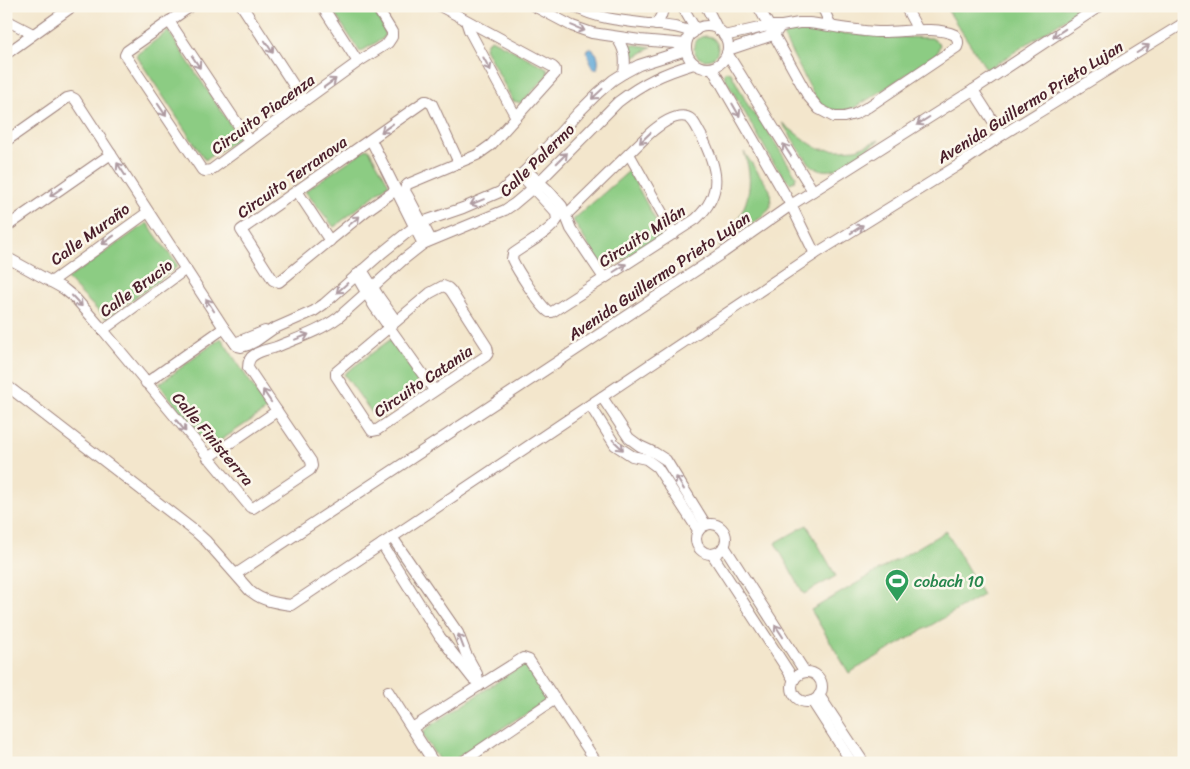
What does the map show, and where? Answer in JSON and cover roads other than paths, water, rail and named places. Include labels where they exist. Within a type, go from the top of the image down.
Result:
[{"type":"street","points":[[6,54],[73,6]]},
{"type":"street","name":"Circuito Piacenza","points":[[191,6],[127,51],[126,57],[202,170],[205,171],[211,170],[358,62],[388,43],[392,37],[392,32],[376,6]]},
{"type":"street","points":[[242,6],[304,101]]},
{"type":"street","points":[[322,6],[358,62]]},
{"type":"street","name":"Circuito Terranova","points":[[440,6],[555,69],[555,74],[491,145],[477,155],[459,163],[408,184],[401,188],[366,211],[282,280],[277,282],[273,280],[241,230],[427,101],[432,104],[459,163]]},
{"type":"street","points":[[534,6],[583,30],[616,37],[686,47]]},
{"type":"street","points":[[573,6],[589,14],[608,19],[679,27],[694,31]]},
{"type":"street","points":[[656,25],[664,6]]},
{"type":"street","points":[[682,6],[694,31]]},
{"type":"street","points":[[706,6],[721,33],[726,40],[727,52],[724,60],[718,65],[712,68],[700,67],[690,60],[686,47],[688,39],[694,31],[707,27],[721,33],[771,30]]},
{"type":"street","points":[[727,52],[771,30],[799,23],[864,31],[918,30],[952,34],[957,37],[958,44],[957,47],[868,107],[855,114],[834,117],[819,109],[808,96],[771,30],[758,6]]},
{"type":"street","points":[[822,6],[831,26]]},
{"type":"street","points":[[905,6],[918,30]]},
{"type":"street","name":"Avenida Guillermo Prieto Lujan","points":[[1100,6],[973,90],[791,205],[716,257],[236,574],[250,592],[256,596],[273,602],[292,605],[816,254],[958,166],[1002,135],[1184,23]]},
{"type":"street","points":[[6,20],[33,34]]},
{"type":"street","points":[[169,21],[249,141]]},
{"type":"street","points":[[466,21],[516,117]]},
{"type":"street","points":[[616,37],[624,51],[624,73]]},
{"type":"street","name":"Calle Palermo","points":[[224,328],[236,344],[244,346],[261,334],[314,311],[418,225],[492,196],[507,187],[524,172],[598,93],[624,73],[639,65],[686,47]]},
{"type":"street","points":[[727,52],[814,191]]},
{"type":"street","name":"Calle Palermo","points":[[249,366],[256,353],[313,332],[329,324],[427,242],[500,213],[514,204],[536,185],[618,102],[631,92],[662,75],[694,64]]},
{"type":"street","points":[[712,68],[791,205],[816,254]]},
{"type":"street","points":[[973,90],[1002,135]]},
{"type":"street","points":[[6,141],[67,98],[75,99],[224,328],[146,384]]},
{"type":"street","name":"Circuito Milán","points":[[536,185],[556,213],[557,220],[555,224],[512,256],[545,310],[549,312],[674,234],[703,213],[711,202],[716,190],[716,177],[709,151],[695,123],[686,117],[680,116],[659,125],[566,215]]},
{"type":"street","points":[[371,140],[401,188],[427,242]]},
{"type":"street","points":[[6,227],[111,154]]},
{"type":"street","points":[[629,154],[674,234]]},
{"type":"street","points":[[524,172],[536,185],[562,206],[571,230],[604,278]]},
{"type":"street","points":[[297,191],[330,241]]},
{"type":"street","name":"Calle Muraño","points":[[51,282],[148,212]]},
{"type":"street","name":"Calle Finisterrra","points":[[6,257],[70,294],[103,330],[251,508],[255,508],[310,470],[312,466],[249,366]]},
{"type":"street","name":"Calle Brucio","points":[[103,330],[186,269]]},
{"type":"street","points":[[359,273],[434,390]]},
{"type":"street","name":"Circuito Catania","points":[[443,286],[451,291],[488,351],[486,356],[434,390],[374,431],[371,430],[335,374],[337,370],[393,324],[443,286]]},
{"type":"street","points":[[261,334],[270,349]]},
{"type":"street","points":[[6,385],[180,518],[206,541],[236,574]]},
{"type":"street","points":[[602,397],[629,438],[666,460],[702,527]]},
{"type":"street","points":[[590,405],[615,444],[632,456],[646,459],[657,467],[702,527]]},
{"type":"street","points":[[208,458],[277,411]]},
{"type":"street","points":[[716,525],[721,528],[726,536],[724,546],[717,553],[702,552],[695,539],[696,534],[702,527],[716,525]]},
{"type":"street","points":[[392,537],[458,633],[466,654],[477,674],[479,686]]},
{"type":"street","points":[[382,544],[440,637],[479,686]]},
{"type":"street","points":[[724,546],[805,672]]},
{"type":"street","points":[[712,554],[794,680]]},
{"type":"street","points":[[412,592],[424,583]]},
{"type":"street","points":[[431,622],[444,613]]},
{"type":"street","points":[[412,728],[523,658],[529,660],[596,762]]},
{"type":"street","points":[[805,672],[815,674],[818,677],[822,686],[815,698],[802,700],[797,698],[792,690],[792,684],[797,676],[805,672]]},
{"type":"street","points":[[388,691],[434,763]]},
{"type":"street","points":[[815,698],[852,763]]},
{"type":"street","points":[[815,698],[864,763]]},
{"type":"street","points":[[461,763],[556,700]]},
{"type":"water","points":[[590,48],[598,57],[597,69],[593,69],[586,52]]},
{"type":"place","name":"cobach 10","points":[[897,602]]}]
